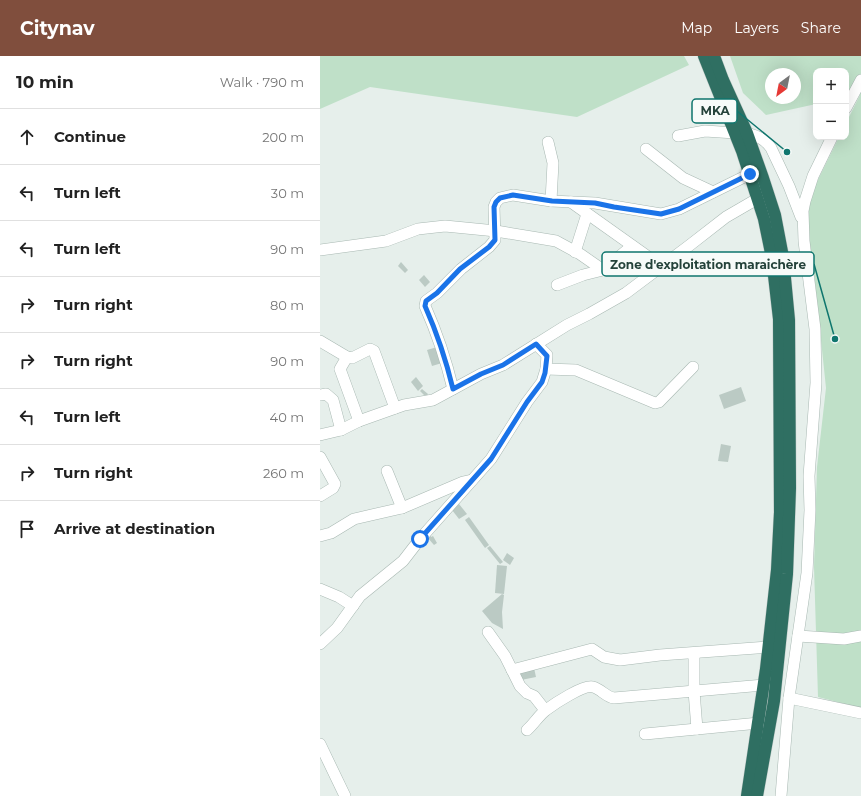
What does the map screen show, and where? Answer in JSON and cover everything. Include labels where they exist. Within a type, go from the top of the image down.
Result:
[{"type":"highway","points":[[704,56],[764,178],[775,215],[783,257],[789,320],[791,481],[787,574],[774,701],[757,796]]},
{"type":"highway","points":[[714,56],[741,133],[750,174],[764,219],[772,258],[779,319],[780,512],[777,570],[759,723],[747,796]]},
{"type":"street","points":[[848,104],[861,80]]},
{"type":"street","points":[[678,136],[705,131],[741,133],[759,136],[772,148],[803,222]]},
{"type":"street","points":[[781,796],[789,698],[807,573],[810,510],[809,476],[816,383],[815,329],[803,222],[805,201],[811,182],[831,140]]},
{"type":"street","points":[[548,142],[553,163],[552,201]]},
{"type":"street","points":[[646,149],[683,178],[713,192]]},
{"type":"street","points":[[453,389],[447,363],[425,306],[426,301],[437,293],[460,269],[489,247],[495,240],[496,231],[494,207],[500,198],[513,195],[552,201],[595,203],[661,214],[679,209],[750,174]]},
{"type":"street","points":[[320,436],[341,430],[359,421],[404,405],[433,400],[481,374],[503,365],[567,325],[626,293],[690,246],[726,217],[757,199]]},
{"type":"street","points":[[569,201],[661,266]]},
{"type":"street","points":[[575,252],[587,214]]},
{"type":"street","points":[[320,250],[386,241],[418,229],[445,226],[496,231],[556,241],[603,270]]},
{"type":"street","points":[[557,285],[583,275],[603,270],[632,246]]},
{"type":"street","points":[[320,341],[347,357],[352,358],[370,350],[374,351],[395,408]]},
{"type":"street","points":[[320,644],[337,628],[360,596],[402,561],[491,459],[523,407],[542,382],[546,369],[547,356],[536,344]]},
{"type":"street","points":[[347,357],[340,369],[359,421]]},
{"type":"street","points":[[546,369],[576,370],[612,384],[651,403],[657,403],[693,367]]},
{"type":"street","points":[[320,395],[326,394],[333,400],[341,430]]},
{"type":"street","points":[[320,457],[335,484],[333,488],[320,496]]},
{"type":"street","points":[[387,471],[402,508]]},
{"type":"street","points":[[320,536],[331,533],[354,519],[402,508],[463,482],[473,480]]},
{"type":"street","points":[[320,589],[339,597],[353,606]]},
{"type":"street","points":[[488,632],[505,656],[520,686],[525,692],[534,696],[545,710]]},
{"type":"street","points":[[798,636],[844,639],[861,636]]},
{"type":"street","points":[[512,670],[592,649],[604,657],[620,660],[694,652],[769,647]]},
{"type":"street","points":[[694,652],[694,691],[697,729]]},
{"type":"street","points":[[528,730],[545,710],[572,693],[591,686],[610,698],[614,698],[764,685]]},
{"type":"street","points":[[789,698],[861,713]]},
{"type":"street","points":[[645,734],[759,723]]},
{"type":"street","points":[[320,744],[345,796]]},
{"type":"green space","points":[[320,56],[684,56],[689,65],[577,117],[370,87],[320,109]]},
{"type":"green space","points":[[730,56],[861,56],[861,708],[818,697],[814,567],[817,467],[826,388],[814,273],[808,235],[809,210],[812,192],[838,140],[849,140],[849,117],[860,95],[849,97],[849,68],[813,68],[813,105],[766,115],[743,93]]},
{"type":"building","points":[[401,262],[408,270],[405,273],[398,266]]},
{"type":"building","points":[[424,275],[430,282],[425,287],[419,280]]},
{"type":"building","points":[[437,347],[442,363],[432,366],[427,350]]},
{"type":"building","points":[[416,377],[423,386],[418,391],[411,382]]},
{"type":"building","points":[[741,387],[746,401],[724,409],[719,395]]},
{"type":"building","points":[[422,389],[428,394],[426,397],[420,391]]},
{"type":"building","points":[[721,444],[731,446],[728,462],[718,461]]},
{"type":"building","points":[[459,504],[467,514],[459,519],[452,510]]},
{"type":"building","points":[[469,517],[489,545],[485,548],[465,520]]},
{"type":"building","points":[[430,535],[431,537],[433,536],[437,543],[434,545],[427,537]]},
{"type":"building","points":[[490,546],[503,562],[500,564],[487,548]]},
{"type":"building","points":[[507,553],[514,558],[510,565],[503,560]]},
{"type":"building","points":[[497,565],[507,566],[504,594],[495,593]]},
{"type":"building","points":[[502,594],[504,595],[502,612],[503,629],[492,623],[482,611]]},
{"type":"building","points":[[534,668],[536,677],[521,680],[519,670]]},
{"type":"place","name":"MKA","points":[[787,152]]},
{"type":"place","name":"Zone d'exploitation maraichère","points":[[835,339]]},
{"type":"route","points":[[420,539],[446,512],[491,459],[515,420],[542,382],[546,369],[547,356],[536,344],[503,365],[481,374],[453,389],[447,363],[425,306],[426,301],[437,293],[460,269],[489,247],[495,240],[496,231],[494,207],[496,202],[500,198],[513,195],[541,200],[595,203],[661,214],[679,209],[750,174]]}]
